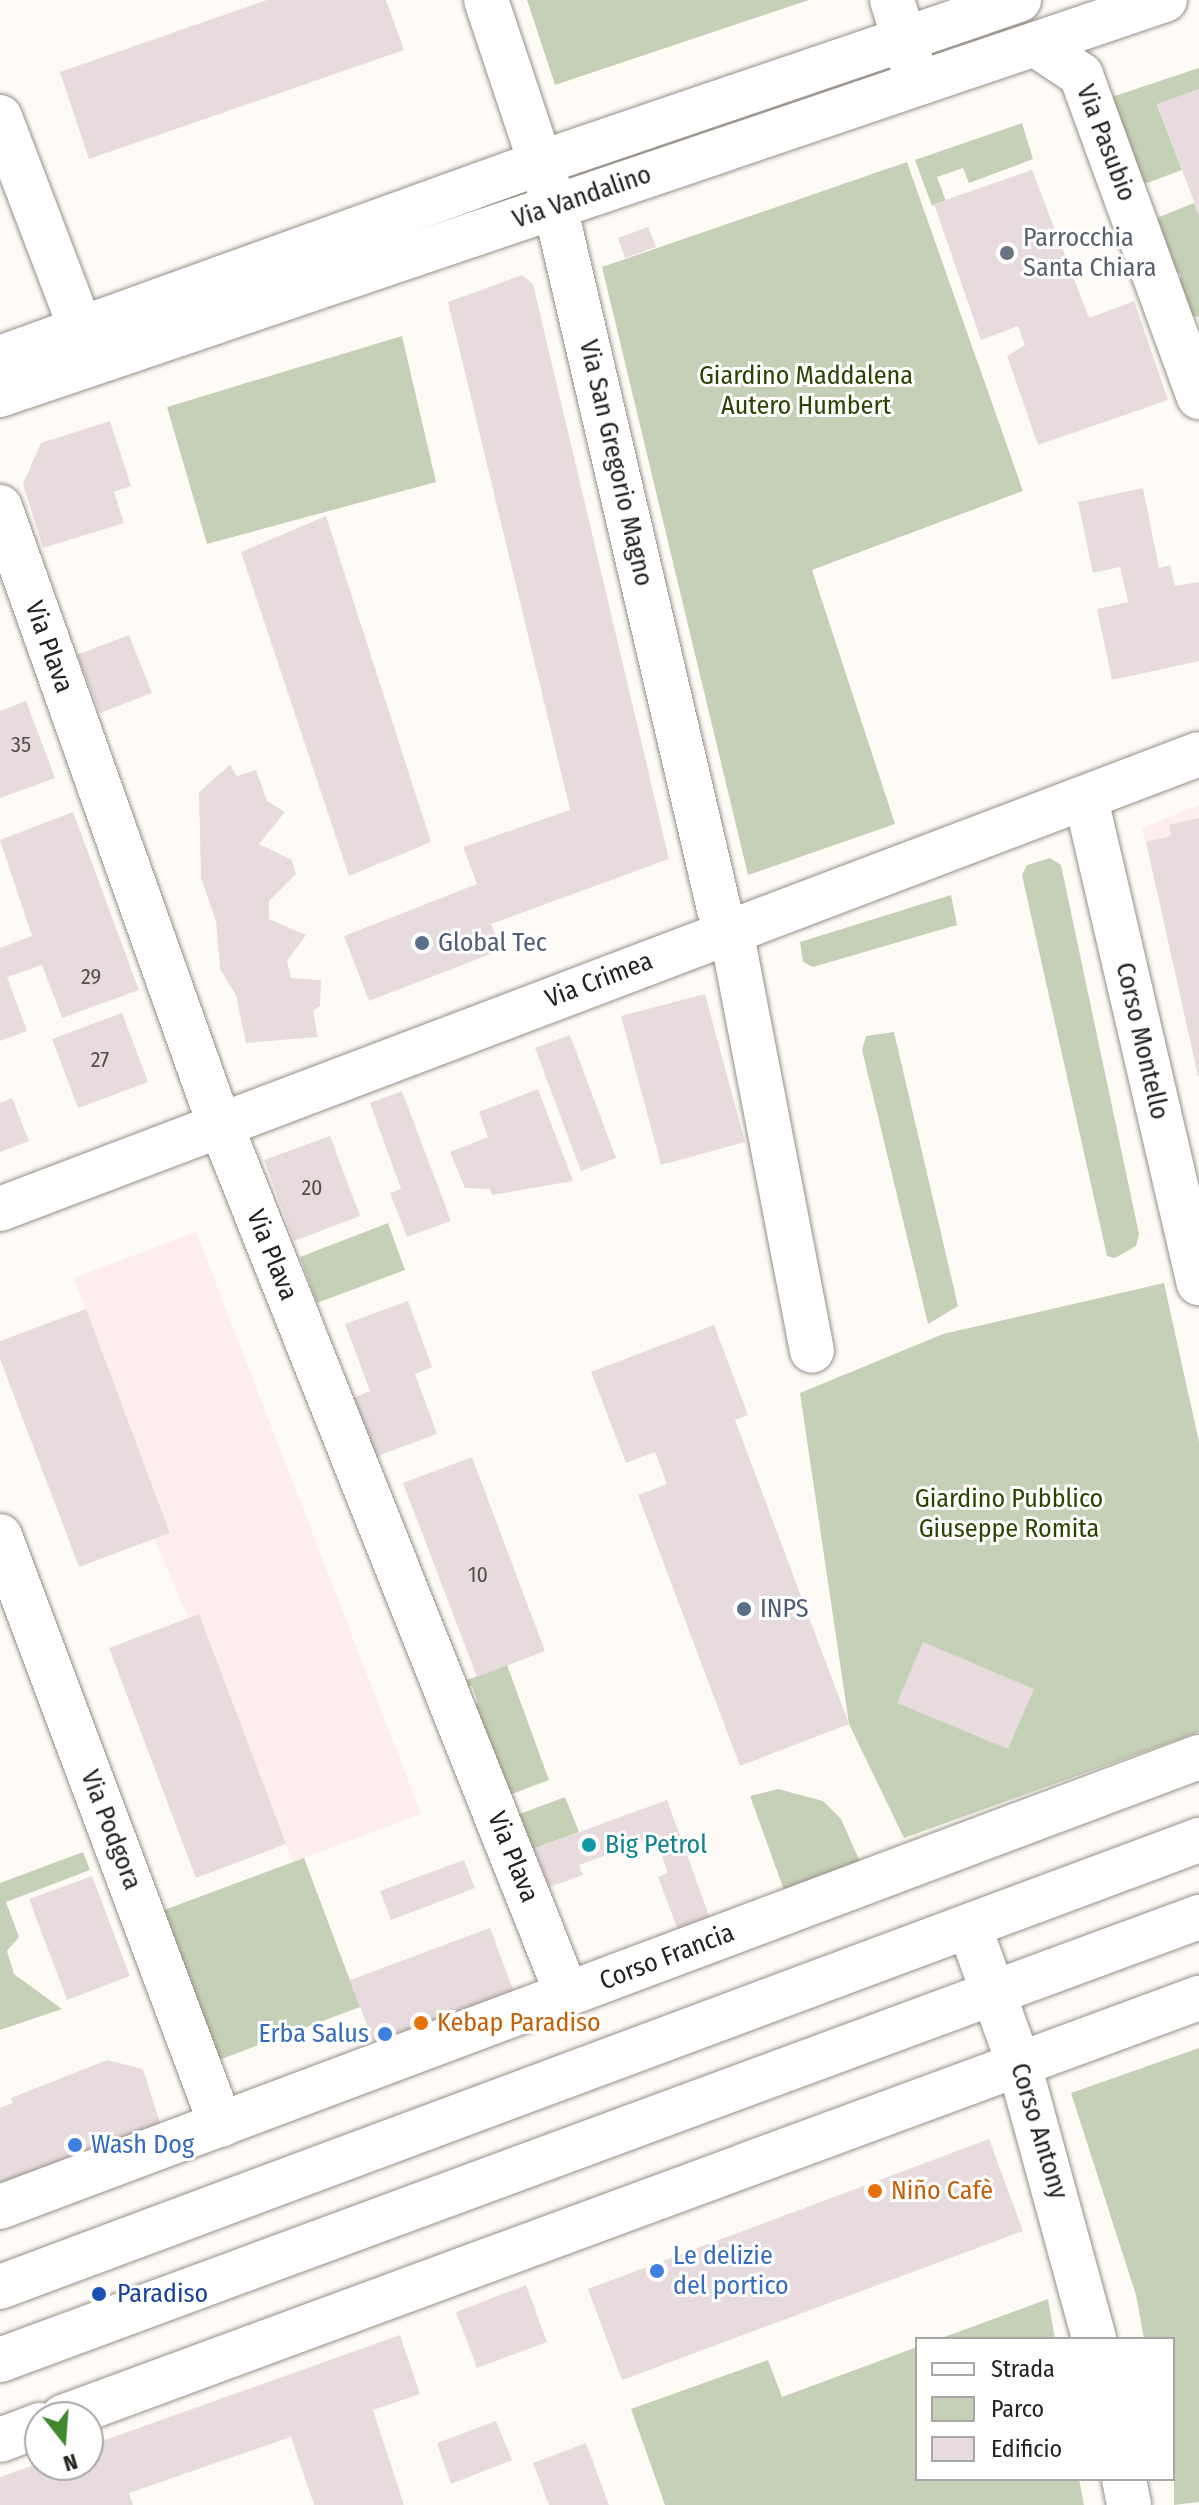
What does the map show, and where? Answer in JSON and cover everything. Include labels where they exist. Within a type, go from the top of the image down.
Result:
[{"type":"street","name":"Via San Gregorio Magno","points":[[486,0],[555,206],[728,931]]},
{"type":"street","name":"Via Vandalino","points":[[0,358],[540,163],[898,19],[1019,0]]},
{"type":"street","name":"Via Vandalino","points":[[0,395],[1165,0]]},
{"type":"street","points":[[898,19],[919,85]]},
{"type":"street","name":"Via Pasubio","points":[[1036,45],[1081,75],[1199,397]]},
{"type":"street","points":[[0,117],[81,329]]},
{"type":"street","name":"Via Plava","points":[[0,507],[221,1125],[567,1994]]},
{"type":"street","name":"Via Crimea","points":[[0,1209],[1199,754]]},
{"type":"street","name":"Corso Montello","points":[[1086,799],[1199,1283]]},
{"type":"street","points":[[728,931],[812,1351]]},
{"type":"street","name":"Via Podgora","points":[[0,1536],[221,2125]]},
{"type":"street","name":"Corso Francia","points":[[0,2207],[1199,1757]]},
{"type":"street","points":[[0,2287],[1199,1840]]},
{"type":"street","points":[[0,2360],[1199,1917]]},
{"type":"street","name":"Corso Antony","points":[[969,1926],[1019,2064],[1093,2337]]},
{"type":"street","points":[[104,2402],[1199,1998]]},
{"type":"street","points":[[0,2440],[24,2431]]},
{"type":"street","points":[[1124,2481],[1129,2505]]},
{"type":"shaded area","points":[[1199,805],[1199,818],[1169,825],[1171,836],[1146,842],[1142,828]]},
{"type":"shaded area","points":[[196,1232],[421,1814],[293,1862],[154,1538],[170,1532],[74,1278]]},
{"type":"green space","points":[[527,0],[809,0],[555,85]]},
{"type":"green space","points":[[1199,68],[1199,89],[1157,105],[1182,170],[1147,183],[1137,177],[1109,98]]},
{"type":"green space","points":[[1022,123],[1033,159],[969,183],[963,168],[937,177],[946,201],[932,206],[915,160]]},
{"type":"green space","name":"Giardino Maddalena Autero Humbert","points":[[907,162],[1023,491],[812,570],[895,824],[748,875],[602,267]]},
{"type":"green space","points":[[1194,203],[1199,216],[1199,317],[1189,315],[1178,291],[1181,275],[1168,265],[1154,231],[1159,217]]},
{"type":"green space","points":[[402,336],[436,482],[207,544],[167,407]]},
{"type":"green space","points":[[1050,858],[1061,865],[1139,1234],[1136,1246],[1115,1258],[1107,1256],[1022,875],[1027,865]]},
{"type":"green space","points":[[951,895],[957,925],[813,967],[803,962],[800,942]]},
{"type":"green space","points":[[894,1032],[958,1306],[928,1324],[862,1050],[866,1036]]},
{"type":"green space","points":[[388,1223],[405,1270],[317,1303],[300,1257]]},
{"type":"green space","name":"Giardino Pubblico Giuseppe Romita","points":[[1164,1283],[1199,1442],[1199,1732],[904,1838],[849,1724],[800,1393],[943,1334]]},
{"type":"green space","points":[[507,1665],[549,1780],[501,1798],[467,1707],[478,1703],[472,1686],[461,1689],[459,1683]]},
{"type":"green space","points":[[778,1789],[823,1801],[841,1819],[861,1864],[785,1893],[750,1796]]},
{"type":"green space","points":[[565,1797],[579,1832],[522,1853],[509,1818]]},
{"type":"green space","points":[[83,1852],[90,1870],[6,1902],[19,1937],[7,1951],[14,1974],[62,2009],[0,2030],[0,1883]]},
{"type":"green space","points":[[304,1858],[360,2007],[219,2060],[164,1910]]},
{"type":"green space","points":[[1199,2048],[1199,2502],[1174,2505],[1175,2337],[1144,2337],[1136,2295],[1071,2093]]},
{"type":"green space","points":[[1048,2299],[1055,2337],[944,2337]]},
{"type":"green space","points":[[915,2348],[915,2481],[1079,2481],[1084,2505],[665,2505],[631,2409],[768,2360],[782,2397]]},
{"type":"building","points":[[267,0],[386,0],[404,50],[89,159],[60,72]]},
{"type":"building","points":[[1199,89],[1199,215],[1157,104]]},
{"type":"building","points":[[1032,170],[1089,318],[1134,301],[1168,400],[1038,445],[1007,356],[1025,345],[1018,326],[981,340],[934,204]]},
{"type":"building","points":[[648,227],[656,247],[625,258],[618,238]]},
{"type":"building","points":[[522,275],[533,284],[669,859],[491,924],[501,950],[369,1001],[344,936],[477,884],[463,847],[570,810],[448,302]]},
{"type":"building","points":[[110,421],[131,486],[114,492],[124,523],[43,548],[23,484],[41,443]]},
{"type":"building","points":[[1143,488],[1159,568],[1170,565],[1175,586],[1199,582],[1199,661],[1112,680],[1097,609],[1128,602],[1120,567],[1093,573],[1078,502]]},
{"type":"building","points":[[326,516],[431,842],[349,876],[241,552]]},
{"type":"building","points":[[129,635],[152,693],[100,713],[77,655]]},
{"type":"building","points":[[26,701],[55,778],[0,798],[0,711]]},
{"type":"building","points":[[230,765],[237,776],[256,770],[267,801],[285,812],[259,844],[292,860],[296,874],[269,901],[269,919],[306,935],[287,961],[291,978],[321,980],[320,1006],[313,1011],[318,1037],[246,1043],[236,995],[220,969],[216,921],[201,878],[199,792]]},
{"type":"building","points":[[73,812],[139,990],[62,1018],[42,965],[7,977],[27,1031],[0,1041],[0,948],[32,936],[0,840]]},
{"type":"building","points":[[1199,818],[1198,1076],[1146,842],[1171,836],[1169,825]]},
{"type":"building","points":[[705,994],[745,1142],[661,1165],[621,1016]]},
{"type":"building","points":[[122,1013],[148,1082],[78,1108],[52,1039]]},
{"type":"building","points":[[570,1035],[616,1158],[581,1171],[535,1048]]},
{"type":"building","points":[[538,1089],[573,1181],[492,1195],[490,1189],[465,1188],[450,1152],[488,1137],[479,1112]]},
{"type":"building","points":[[402,1091],[451,1221],[407,1237],[390,1193],[401,1189],[370,1103]]},
{"type":"building","points":[[12,1098],[29,1141],[0,1152],[0,1103]]},
{"type":"building","points":[[330,1136],[360,1216],[294,1241],[264,1160]]},
{"type":"building","points":[[408,1301],[432,1367],[415,1374],[437,1434],[375,1457],[353,1398],[370,1391],[345,1324]]},
{"type":"building","points":[[86,1309],[170,1533],[79,1567],[0,1359],[0,1341]]},
{"type":"building","name":"INPS","points":[[714,1325],[748,1415],[735,1420],[849,1724],[740,1766],[638,1495],[667,1484],[655,1452],[626,1463],[591,1372]]},
{"type":"building","points":[[472,1457],[545,1651],[477,1677],[403,1483]]},
{"type":"building","points":[[199,1614],[286,1844],[196,1878],[109,1648]]},
{"type":"building","points":[[923,1642],[1034,1689],[1008,1749],[897,1703]]},
{"type":"building","name":"Big Petrol","points":[[667,1800],[711,1921],[679,1933],[658,1877],[668,1873],[655,1837],[579,1865],[583,1875],[536,1892],[522,1853]]},
{"type":"building","points":[[464,1860],[475,1888],[391,1920],[380,1891]]},
{"type":"building","points":[[92,1876],[130,1976],[67,2000],[29,1899]]},
{"type":"building","points":[[490,1928],[514,1992],[374,2044],[350,1980]]},
{"type":"building","points":[[107,2060],[143,2069],[161,2126],[0,2188],[0,2108],[13,2103],[11,2098]]},
{"type":"building","points":[[989,2139],[1023,2231],[622,2380],[588,2289]]},
{"type":"building","points":[[526,2285],[547,2342],[477,2368],[456,2312]]},
{"type":"building","points":[[400,2335],[420,2394],[373,2410],[404,2505],[314,2505],[291,2437],[129,2493],[133,2505],[0,2505],[0,2477],[24,2469],[24,2481],[104,2481],[104,2440]]},
{"type":"building","points":[[496,2421],[512,2460],[451,2484],[437,2443]]},
{"type":"building","points":[[586,2443],[609,2505],[549,2505],[533,2463]]},
{"type":"place","name":"Parrocchia Santa Chiara","points":[[1007,253]]},
{"type":"place","name":"Global Tec","points":[[422,943]]},
{"type":"place","name":"INPS","points":[[744,1609]]},
{"type":"place","name":"Big Petrol","points":[[589,1845]]},
{"type":"place","name":"Kebap Paradiso","points":[[421,2023]]},
{"type":"place","name":"Erba Salus","points":[[385,2034]]},
{"type":"place","name":"Wash Dog","points":[[75,2145]]},
{"type":"place","name":"Niño Cafè","points":[[875,2191]]},
{"type":"place","name":"Le delizie del portico","points":[[657,2271]]},
{"type":"place","name":"Paradiso","points":[[99,2294]]}]
